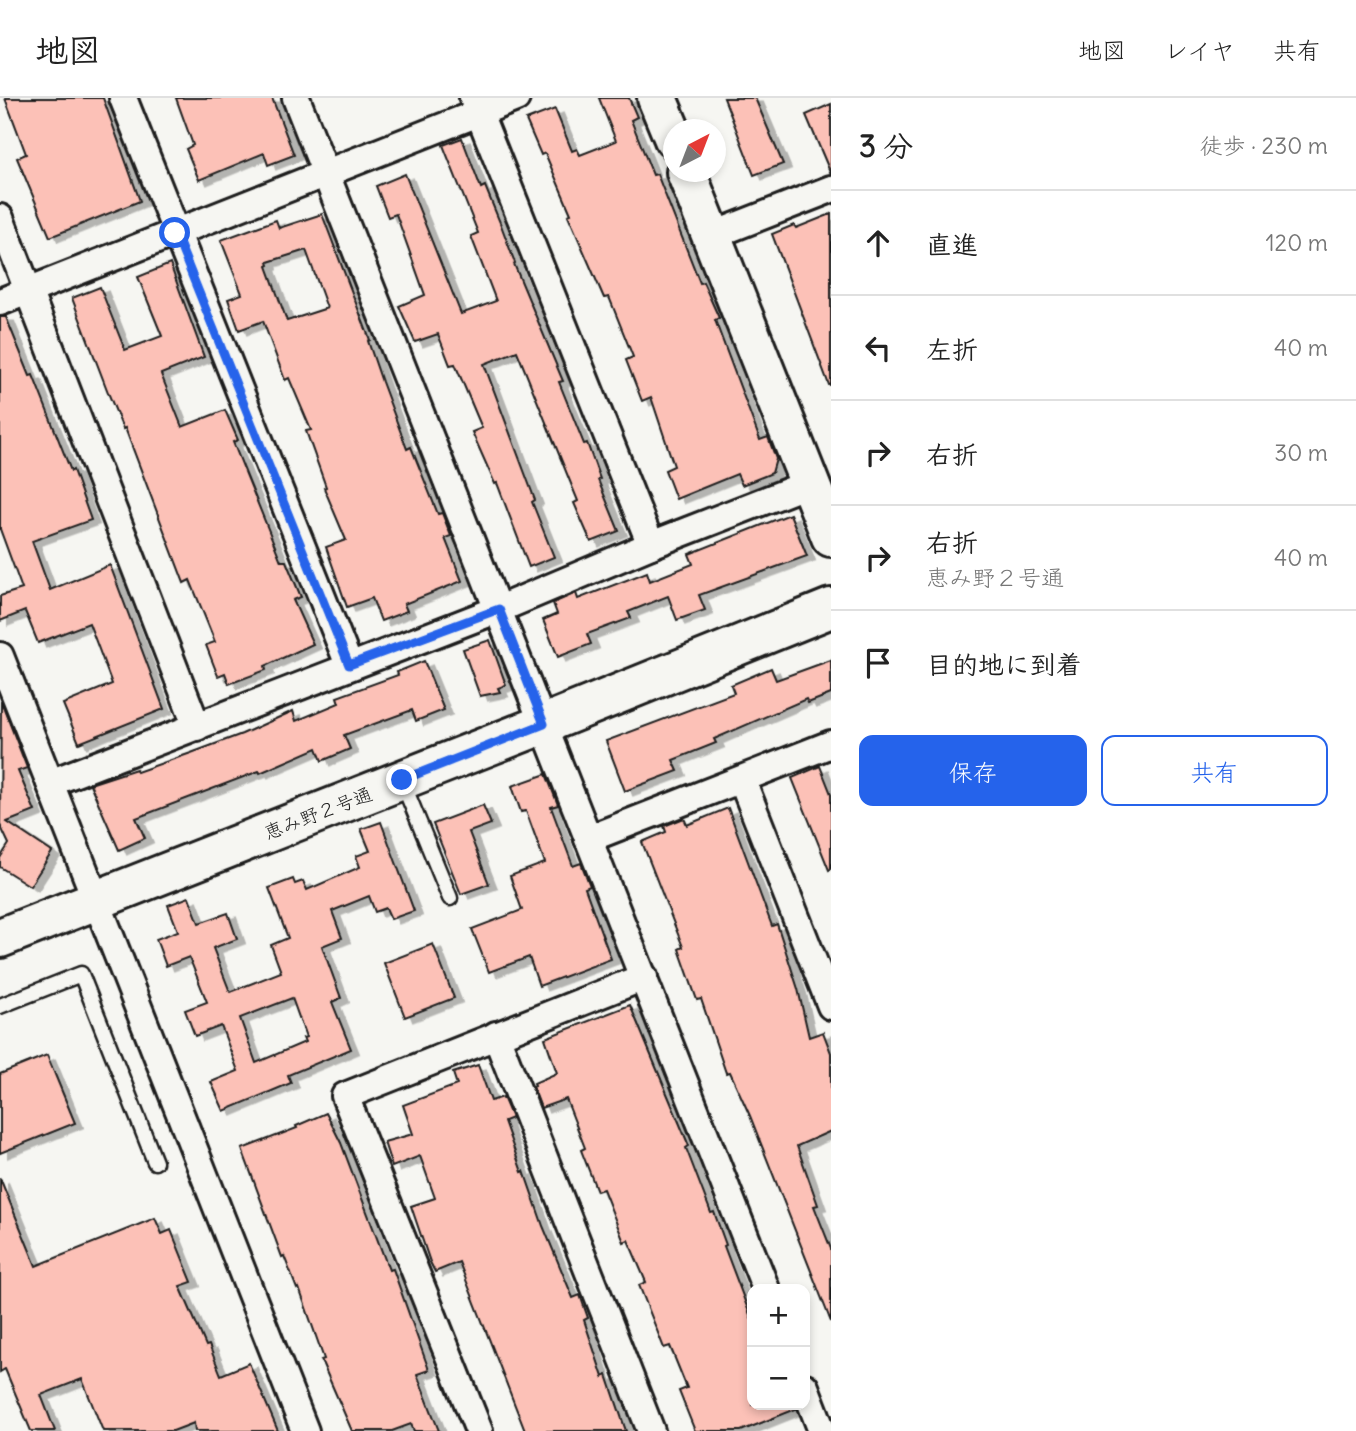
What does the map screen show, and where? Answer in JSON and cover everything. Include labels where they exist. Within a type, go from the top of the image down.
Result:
[{"type":"street","points":[[123,98],[349,665]]},
{"type":"street","points":[[296,98],[764,1284]]},
{"type":"street","points":[[0,302],[326,173],[475,105],[516,98]]},
{"type":"street","points":[[657,98],[666,119]]},
{"type":"street","points":[[475,105],[651,545]]},
{"type":"street","points":[[690,182],[831,537]]},
{"type":"street","points":[[711,236],[831,189]]},
{"type":"street","points":[[0,218],[197,726]]},
{"type":"street","points":[[50,783],[499,609],[651,545],[810,483]]},
{"type":"street","name":"恵み野２号通","points":[[0,938],[831,608]]},
{"type":"street","points":[[0,656],[306,1431]]},
{"type":"street","points":[[587,839],[831,744]]},
{"type":"street","points":[[742,780],[831,1006]]},
{"type":"street","points":[[479,1431],[345,1096],[644,977]]},
{"type":"street","points":[[496,1035],[651,1431]]},
{"type":"street","points":[[810,1400],[822,1431]]},
{"type":"lane","points":[[402,780],[450,898]]},
{"type":"lane","points":[[0,1006],[81,974],[155,1162]]},
{"type":"building","points":[[5,98],[103,98],[140,201],[50,237],[17,158],[26,154]]},
{"type":"building","points":[[176,98],[272,98],[294,155],[268,165],[264,153],[199,180],[186,149],[193,145]]},
{"type":"building","points":[[599,98],[629,98],[637,117],[631,120],[653,175],[657,174],[700,283],[703,282],[719,318],[715,320],[760,440],[768,437],[776,459],[772,473],[742,485],[737,474],[676,499],[665,470],[674,466],[651,397],[642,401],[626,360],[633,357],[609,297],[604,298],[545,153],[541,155],[526,120],[555,109],[572,151],[577,149],[580,155],[616,141]]},
{"type":"building","points":[[724,98],[755,98],[783,164],[754,175]]},
{"type":"building","points":[[831,104],[831,174],[806,115]]},
{"type":"building","points":[[462,138],[481,188],[485,186],[501,225],[514,264],[563,381],[559,382],[584,444],[587,443],[600,479],[598,480],[619,531],[591,542],[574,503],[578,501],[517,351],[484,364],[554,557],[529,567],[497,483],[495,484],[472,432],[482,428],[455,364],[450,365],[438,334],[415,342],[399,306],[425,295],[396,214],[388,217],[376,186],[405,174],[461,314],[496,301],[471,236],[478,233],[443,145]]},
{"type":"building","points":[[322,214],[370,340],[368,341],[407,449],[411,447],[438,514],[442,513],[451,536],[445,538],[462,581],[404,604],[407,611],[381,621],[372,598],[347,607],[326,547],[346,540],[324,488],[326,487],[306,431],[311,430],[289,378],[285,380],[263,321],[239,330],[228,299],[242,294],[221,240],[276,220],[279,228]],"holes":[[[306,250],[327,308],[287,321],[267,266],[268,262]]]},
{"type":"building","points":[[831,214],[831,385],[829,385],[772,234]]},
{"type":"building","points":[[170,264],[204,357],[161,374],[182,427],[225,410],[238,440],[233,442],[281,561],[286,561],[301,597],[293,600],[313,644],[265,666],[266,670],[229,684],[225,673],[218,676],[206,645],[215,642],[190,580],[184,583],[72,298],[100,287],[125,350],[162,336],[138,277]]},
{"type":"building","points":[[0,317],[6,317],[30,376],[33,375],[91,520],[32,541],[50,590],[110,565],[164,709],[79,743],[63,704],[112,684],[89,623],[38,643],[25,611],[0,621],[0,596],[22,589],[0,529]]},
{"type":"building","points":[[790,514],[807,556],[699,595],[705,610],[677,620],[668,596],[628,612],[631,618],[587,634],[591,644],[558,657],[543,620],[557,614],[553,603],[576,593],[578,599],[647,572],[650,581],[693,564],[689,554]]},
{"type":"building","points":[[490,640],[506,685],[498,688],[500,692],[480,696],[463,649]]},
{"type":"building","points":[[831,660],[831,694],[808,703],[806,699],[714,739],[716,743],[673,760],[678,771],[625,791],[606,741],[734,693],[731,685],[771,668],[776,680]]},
{"type":"building","points":[[424,661],[444,710],[416,721],[412,710],[344,735],[350,749],[322,761],[317,748],[260,773],[259,771],[136,818],[145,838],[119,850],[90,784],[136,769],[137,772],[191,753],[293,711],[296,721],[339,703],[337,697],[398,675],[397,672]]},
{"type":"building","points":[[1,701],[27,768],[18,771],[35,811],[7,822],[52,852],[30,886],[0,867],[0,858],[9,844],[0,825]]},
{"type":"building","points":[[820,766],[831,794],[829,870],[792,778]]},
{"type":"building","points":[[546,774],[558,805],[551,807],[573,866],[581,863],[590,886],[585,888],[611,959],[539,986],[529,957],[489,972],[472,929],[522,910],[510,876],[545,863],[526,811],[521,812],[512,786]]},
{"type":"building","points":[[483,805],[491,824],[469,832],[489,884],[461,894],[433,824]]},
{"type":"building","points":[[728,808],[772,926],[777,924],[798,989],[809,1037],[823,1032],[831,1053],[831,1131],[797,1146],[818,1205],[814,1206],[831,1249],[831,1322],[750,1116],[730,1072],[726,1073],[701,999],[697,1000],[679,949],[683,947],[642,842],[666,832],[664,826],[684,818],[687,825]]},
{"type":"building","points":[[381,822],[414,911],[391,919],[386,908],[375,912],[369,896],[332,911],[342,938],[322,946],[341,998],[332,1002],[351,1049],[288,1075],[291,1083],[224,1111],[211,1082],[238,1071],[221,1026],[195,1036],[185,1010],[207,1002],[189,957],[166,966],[156,939],[178,931],[168,905],[189,897],[199,923],[228,913],[237,939],[213,948],[230,992],[281,972],[271,945],[288,938],[269,888],[293,879],[295,884],[303,881],[307,890],[360,867],[356,856],[370,851],[361,829]],"holes":[[[292,998],[306,1037],[303,1038],[305,1042],[256,1063],[240,1018]]]},
{"type":"building","points":[[433,944],[454,998],[405,1017],[384,963]]},
{"type":"building","points":[[630,1005],[689,1146],[686,1148],[711,1213],[714,1212],[747,1307],[747,1410],[794,1410],[741,1431],[695,1431],[679,1391],[687,1388],[670,1346],[664,1348],[639,1285],[646,1282],[628,1240],[624,1242],[603,1189],[597,1191],[581,1150],[585,1148],[566,1099],[541,1108],[534,1083],[557,1073],[545,1038]]},
{"type":"building","points":[[47,1055],[75,1123],[0,1153],[0,1074]]},
{"type":"building","points":[[478,1065],[491,1101],[503,1097],[512,1118],[504,1121],[522,1172],[524,1171],[573,1298],[580,1295],[588,1318],[584,1320],[603,1377],[607,1375],[626,1431],[525,1431],[459,1262],[435,1272],[430,1262],[411,1206],[435,1198],[420,1156],[392,1167],[384,1142],[413,1134],[403,1105],[457,1085],[453,1073]]},
{"type":"building","points":[[326,1113],[341,1143],[389,1270],[393,1269],[429,1370],[417,1374],[439,1431],[414,1431],[411,1424],[392,1431],[352,1431],[321,1360],[324,1359],[299,1288],[297,1289],[284,1256],[282,1257],[242,1149],[297,1128],[296,1126]]},
{"type":"building","points":[[0,1178],[36,1266],[155,1218],[162,1234],[171,1230],[192,1282],[180,1286],[221,1375],[249,1363],[278,1431],[195,1431],[194,1423],[173,1431],[103,1431],[82,1379],[41,1395],[55,1431],[31,1431],[5,1369],[0,1372]]},
{"type":"route","points":[[175,233],[349,665],[499,609],[544,724],[402,780]]}]
